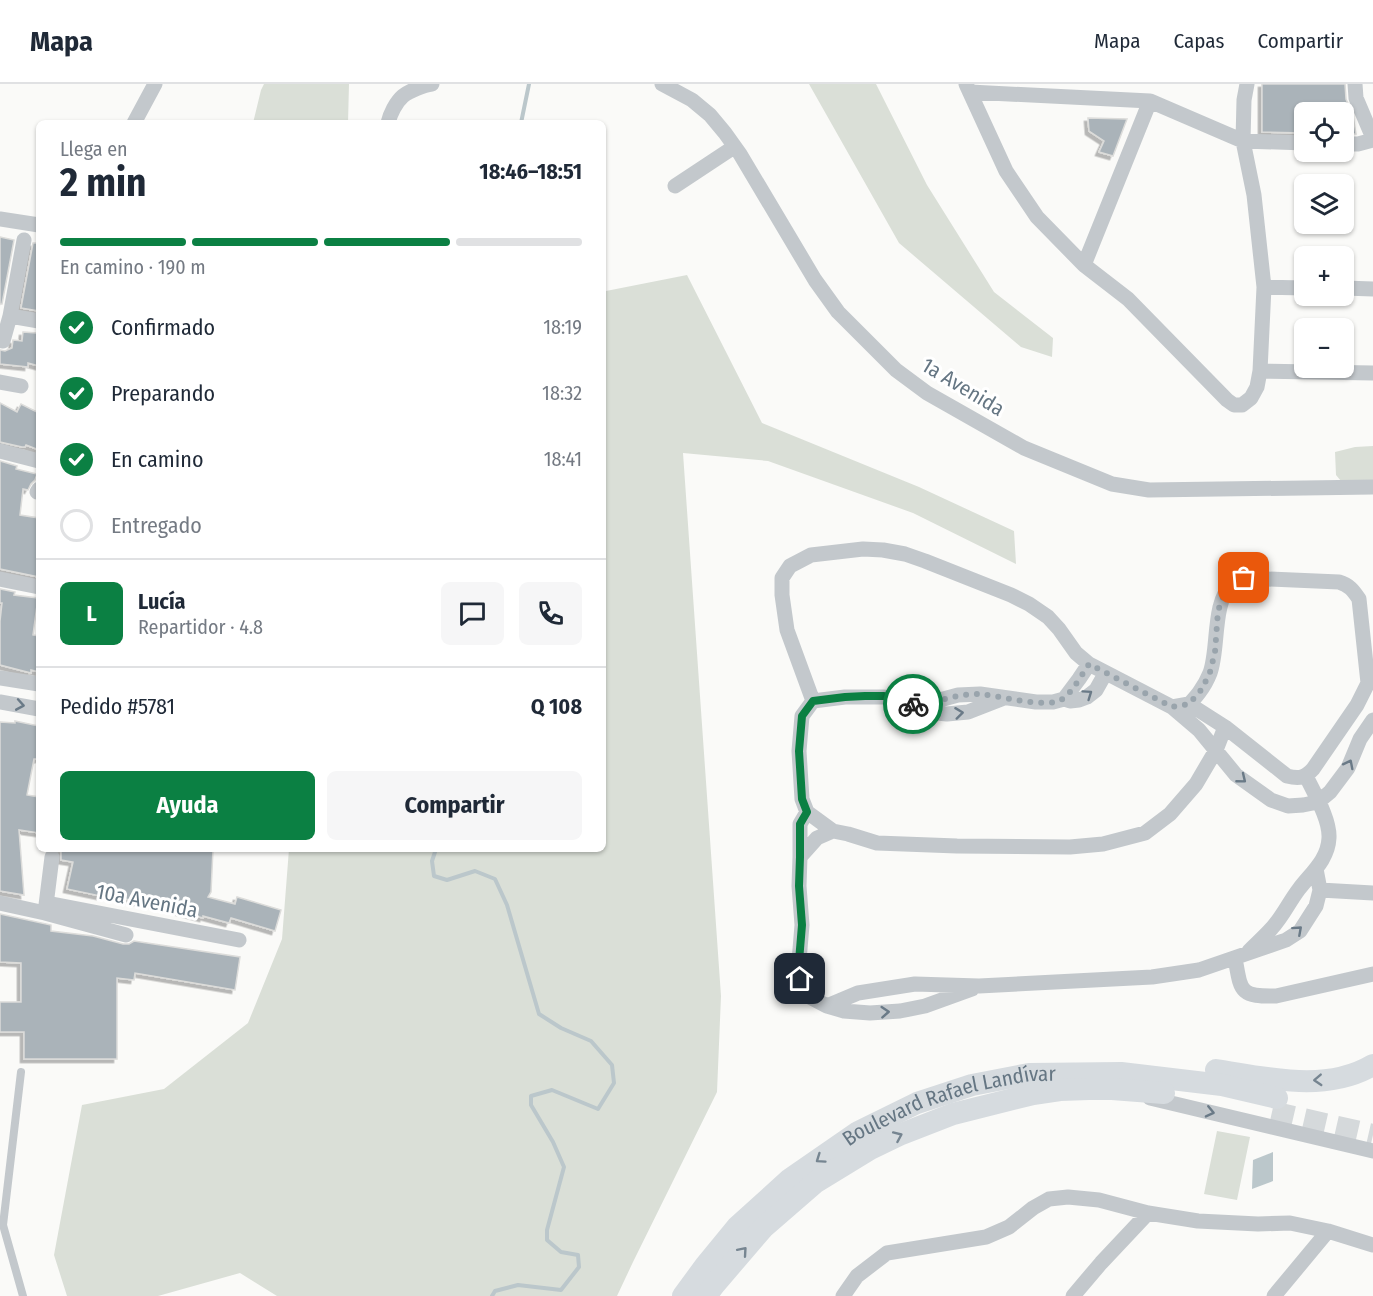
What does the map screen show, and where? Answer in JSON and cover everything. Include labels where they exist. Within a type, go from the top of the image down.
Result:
[{"type":"main road","points":[[1029,1074],[1061,1065],[1136,1062],[1167,1063],[1259,1077],[1313,1081],[1344,1078],[1373,1065]]},
{"type":"main road","name":"Boulevard Rafael Landívar","points":[[683,1296],[723,1243],[750,1214],[790,1179],[858,1132],[917,1103],[972,1084],[1029,1074],[1121,1073],[1222,1085],[1275,1105],[1112,1089],[1060,1090],[1010,1099],[936,1120],[870,1149],[816,1182],[763,1228],[706,1296]]},
{"type":"street","points":[[136,120],[155,84]]},
{"type":"street","points":[[389,120],[402,96],[424,85],[432,84]]},
{"type":"street","name":"1a Avenida","points":[[662,84],[688,90],[710,115],[734,147],[815,280],[838,312],[896,369],[927,393],[1024,448],[1112,484],[1149,490],[1373,487]]},
{"type":"street","points":[[1247,84],[1244,100],[1243,141],[1254,195],[1264,287],[1260,371],[1257,387],[1251,398],[1242,405],[1234,405],[1227,400],[1128,299],[1084,265],[1037,217],[1006,171],[968,88],[1150,100],[1243,141],[1294,143]]},
{"type":"street","points":[[1354,144],[1373,139],[1356,98],[1355,84]]},
{"type":"street","points":[[1084,265],[1150,100]]},
{"type":"street","points":[[675,186],[734,147]]},
{"type":"street","points":[[0,219],[36,225]]},
{"type":"street","points":[[3,340],[10,316],[24,240]]},
{"type":"street","points":[[1264,287],[1294,288]]},
{"type":"street","points":[[1354,288],[1373,289]]},
{"type":"street","points":[[10,316],[36,320]]},
{"type":"street","points":[[1260,371],[1373,373]]},
{"type":"street","points":[[0,382],[21,386]]},
{"type":"street","points":[[0,451],[36,460]]},
{"type":"street","points":[[813,701],[787,630],[782,578],[790,566],[812,555],[863,549],[883,550],[925,561],[1029,604],[1048,617],[1076,653],[1105,674],[1180,708],[1225,727],[1287,776],[1306,777],[1357,705],[1370,682],[1359,599],[1349,585],[1339,582],[1244,578],[1232,584],[1223,597],[1218,611],[1215,652],[1210,672],[1202,689],[1180,708]]},
{"type":"street","points":[[0,579],[36,586]]},
{"type":"street","points":[[1064,699],[1089,664]]},
{"type":"street","points":[[1105,674],[1096,690],[1079,700],[1036,702],[1004,698],[968,712],[947,714],[927,712],[914,705],[884,696],[813,701],[802,716],[799,751],[802,799],[807,812],[833,831],[877,843],[1070,847],[1103,844],[1145,832],[1170,814],[1196,784],[1216,750],[1225,727]]},
{"type":"street","points":[[0,678],[36,684]]},
{"type":"street","points":[[0,702],[36,708]]},
{"type":"street","points":[[1180,708],[1236,775],[1271,800],[1288,806],[1303,806],[1318,802],[1330,792],[1348,768],[1360,739],[1373,720]]},
{"type":"street","points":[[1306,777],[1328,826],[1327,850],[1316,869],[1301,886],[1272,928],[1240,956],[1239,984],[1248,994],[1260,997],[1276,996],[1373,974]]},
{"type":"street","points":[[807,812],[800,824],[799,886],[802,925],[799,961],[800,979],[808,996],[827,1006],[844,1011],[900,1011],[925,1006],[979,986]]},
{"type":"street","points":[[800,857],[817,838],[833,831]]},
{"type":"street","points":[[52,857],[46,908],[126,935]]},
{"type":"street","points":[[827,1006],[858,993],[915,984],[979,986],[1152,977],[1199,970],[1286,940],[1300,931],[1316,906],[1320,890],[1316,869]]},
{"type":"street","points":[[1320,890],[1373,893]]},
{"type":"street","name":"10a Avenida","points":[[0,903],[46,908],[240,940]]},
{"type":"street","name":"Boulevard Rafael Landívar","points":[[1112,1089],[1373,1151]]},
{"type":"street","points":[[843,1296],[856,1276],[887,1253],[986,1237],[1009,1227],[1033,1208],[1049,1199],[1068,1197],[1099,1200],[1148,1214],[1198,1221],[1290,1223],[1370,1242]]},
{"type":"street","points":[[1073,1296],[1148,1214]]},
{"type":"street","points":[[1274,1296],[1328,1231]]},
{"type":"lane","points":[[21,1072],[2,1225],[23,1296]]},
{"type":"shaded area","points":[[264,84],[349,84],[348,120],[254,120]]},
{"type":"shaded area","points":[[809,84],[876,84],[927,185],[994,292],[1053,338],[1052,357],[1021,347],[899,243]]},
{"type":"shaded area","points":[[687,275],[762,423],[919,487],[1014,531],[1016,564],[913,513],[768,461],[683,453],[721,996],[717,1092],[617,1296],[277,1296],[240,1273],[158,1296],[67,1296],[54,1255],[82,1105],[164,1089],[248,1023],[282,939],[289,852],[606,852],[606,291]]},
{"type":"shaded area","points":[[1373,446],[1373,480],[1341,481],[1336,475],[1335,452],[1355,447]]},
{"type":"shaded area","points":[[1217,1131],[1250,1137],[1237,1200],[1204,1194]]},
{"type":"shaded area","points":[[1273,1152],[1273,1181],[1252,1189],[1253,1160]]},
{"type":"building","points":[[1262,84],[1345,84],[1347,102],[1294,102],[1294,133],[1262,132]]},
{"type":"building","points":[[1088,118],[1127,119],[1113,156],[1099,152],[1104,141],[1089,131]]},
{"type":"building","points":[[0,237],[14,240],[2,304],[0,304]]},
{"type":"building","points":[[33,243],[36,243],[36,310],[21,308]]},
{"type":"building","points":[[23,332],[36,333],[36,365],[28,363],[28,367],[0,364],[0,350],[5,351],[12,348],[13,340],[22,341]]},
{"type":"building","points":[[0,403],[17,412],[21,404],[36,412],[36,449],[26,445],[22,447],[0,442]]},
{"type":"building","points":[[0,461],[17,466],[16,469],[36,474],[35,480],[28,490],[23,489],[20,515],[36,518],[36,576],[0,569]]},
{"type":"building","points":[[0,589],[15,592],[14,595],[36,598],[33,635],[36,636],[36,671],[31,670],[31,673],[0,665],[2,603],[0,603]]},
{"type":"building","points":[[15,721],[36,725],[36,759],[34,759],[27,795],[36,796],[36,833],[19,830],[24,895],[0,891],[0,722],[15,723]]},
{"type":"building","points":[[61,852],[213,852],[211,892],[208,897],[235,904],[237,897],[281,910],[275,931],[231,918],[229,923],[203,916],[203,918],[157,903],[156,905],[107,894],[105,897],[67,889],[73,862],[61,860]]},
{"type":"building","points":[[0,914],[51,925],[51,931],[93,936],[123,944],[134,941],[240,957],[235,990],[135,973],[134,980],[117,978],[117,1059],[24,1059],[24,1032],[0,1032],[0,1002],[21,1002],[21,963],[0,962]]},
{"type":"waterway","points":[[522,120],[529,84]]},
{"type":"waterway","points":[[435,852],[432,861],[434,876],[447,880],[475,871],[495,879],[507,905],[539,1014],[561,1028],[591,1041],[612,1065],[614,1083],[598,1109],[552,1090],[531,1096],[531,1105],[553,1142],[564,1167],[547,1230],[547,1240],[561,1252],[578,1255],[579,1267],[561,1290],[518,1285],[495,1291],[492,1296]]},
{"type":"tunnel","points":[[1272,1112],[1373,1135]]},
{"type":"way so far","points":[[913,704],[958,695],[980,694],[1036,702],[1053,702],[1064,699],[1089,664],[1172,707],[1189,704],[1202,689],[1210,672],[1215,652],[1218,611],[1223,597],[1232,584],[1244,578]]},
{"type":"route","points":[[800,979],[802,925],[799,886],[800,824],[807,812],[802,799],[799,751],[802,716],[813,701],[845,697],[884,696],[913,704]]}]
